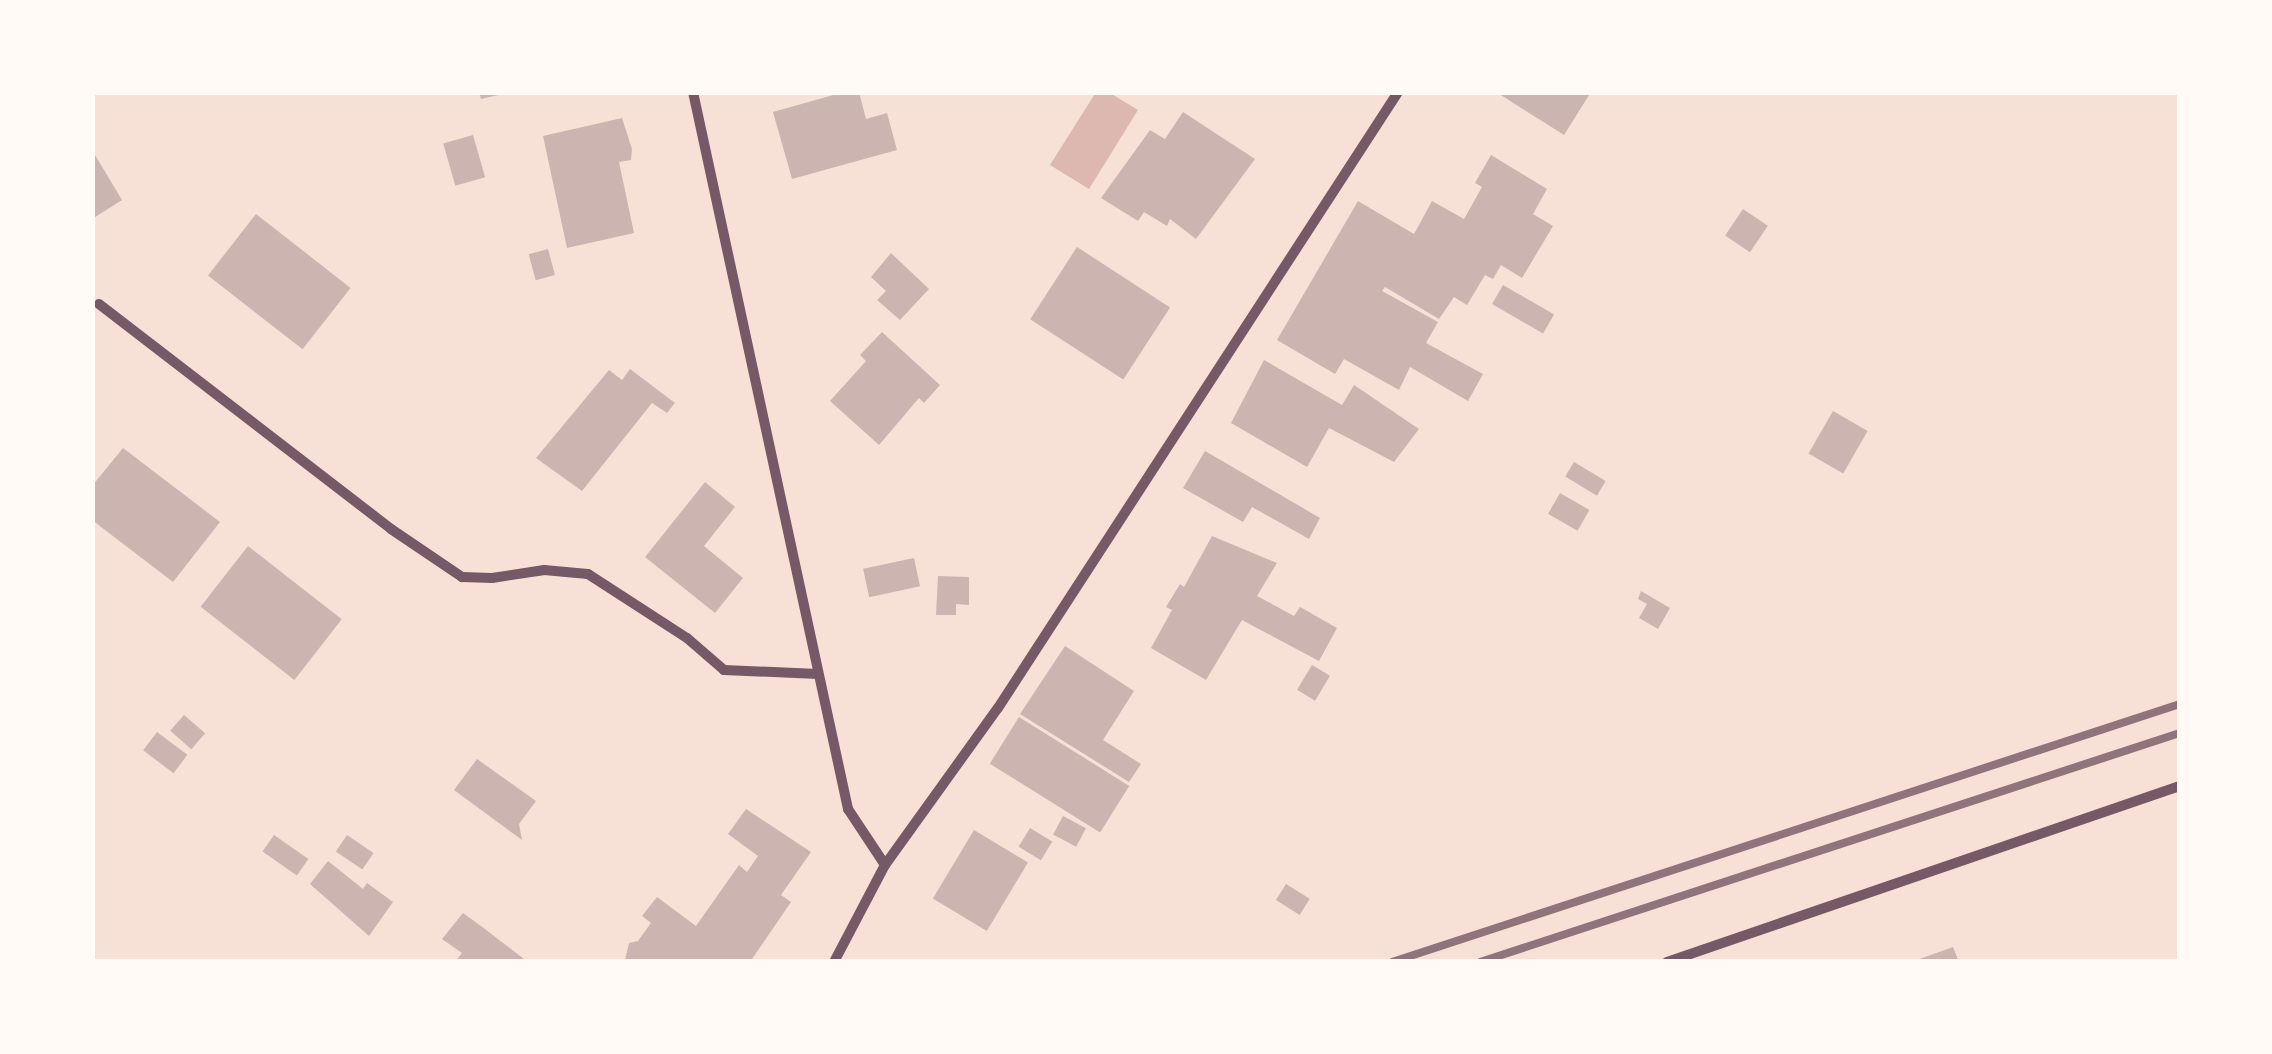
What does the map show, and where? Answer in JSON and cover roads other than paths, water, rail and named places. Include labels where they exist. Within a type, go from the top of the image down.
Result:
[{"type":"street","points":[[693,92],[848,809],[885,865]]},
{"type":"street","points":[[834,962],[885,865],[998,708],[1398,92]]},
{"type":"street","points":[[99,304],[391,529],[462,577],[492,578],[544,570],[588,574],[687,638],[724,670],[818,674]]},
{"type":"street","points":[[1667,962],[2180,786]]},
{"type":"railway","points":[[1392,962],[2180,704]]},
{"type":"railway","points":[[1480,962],[2180,733]]}]
